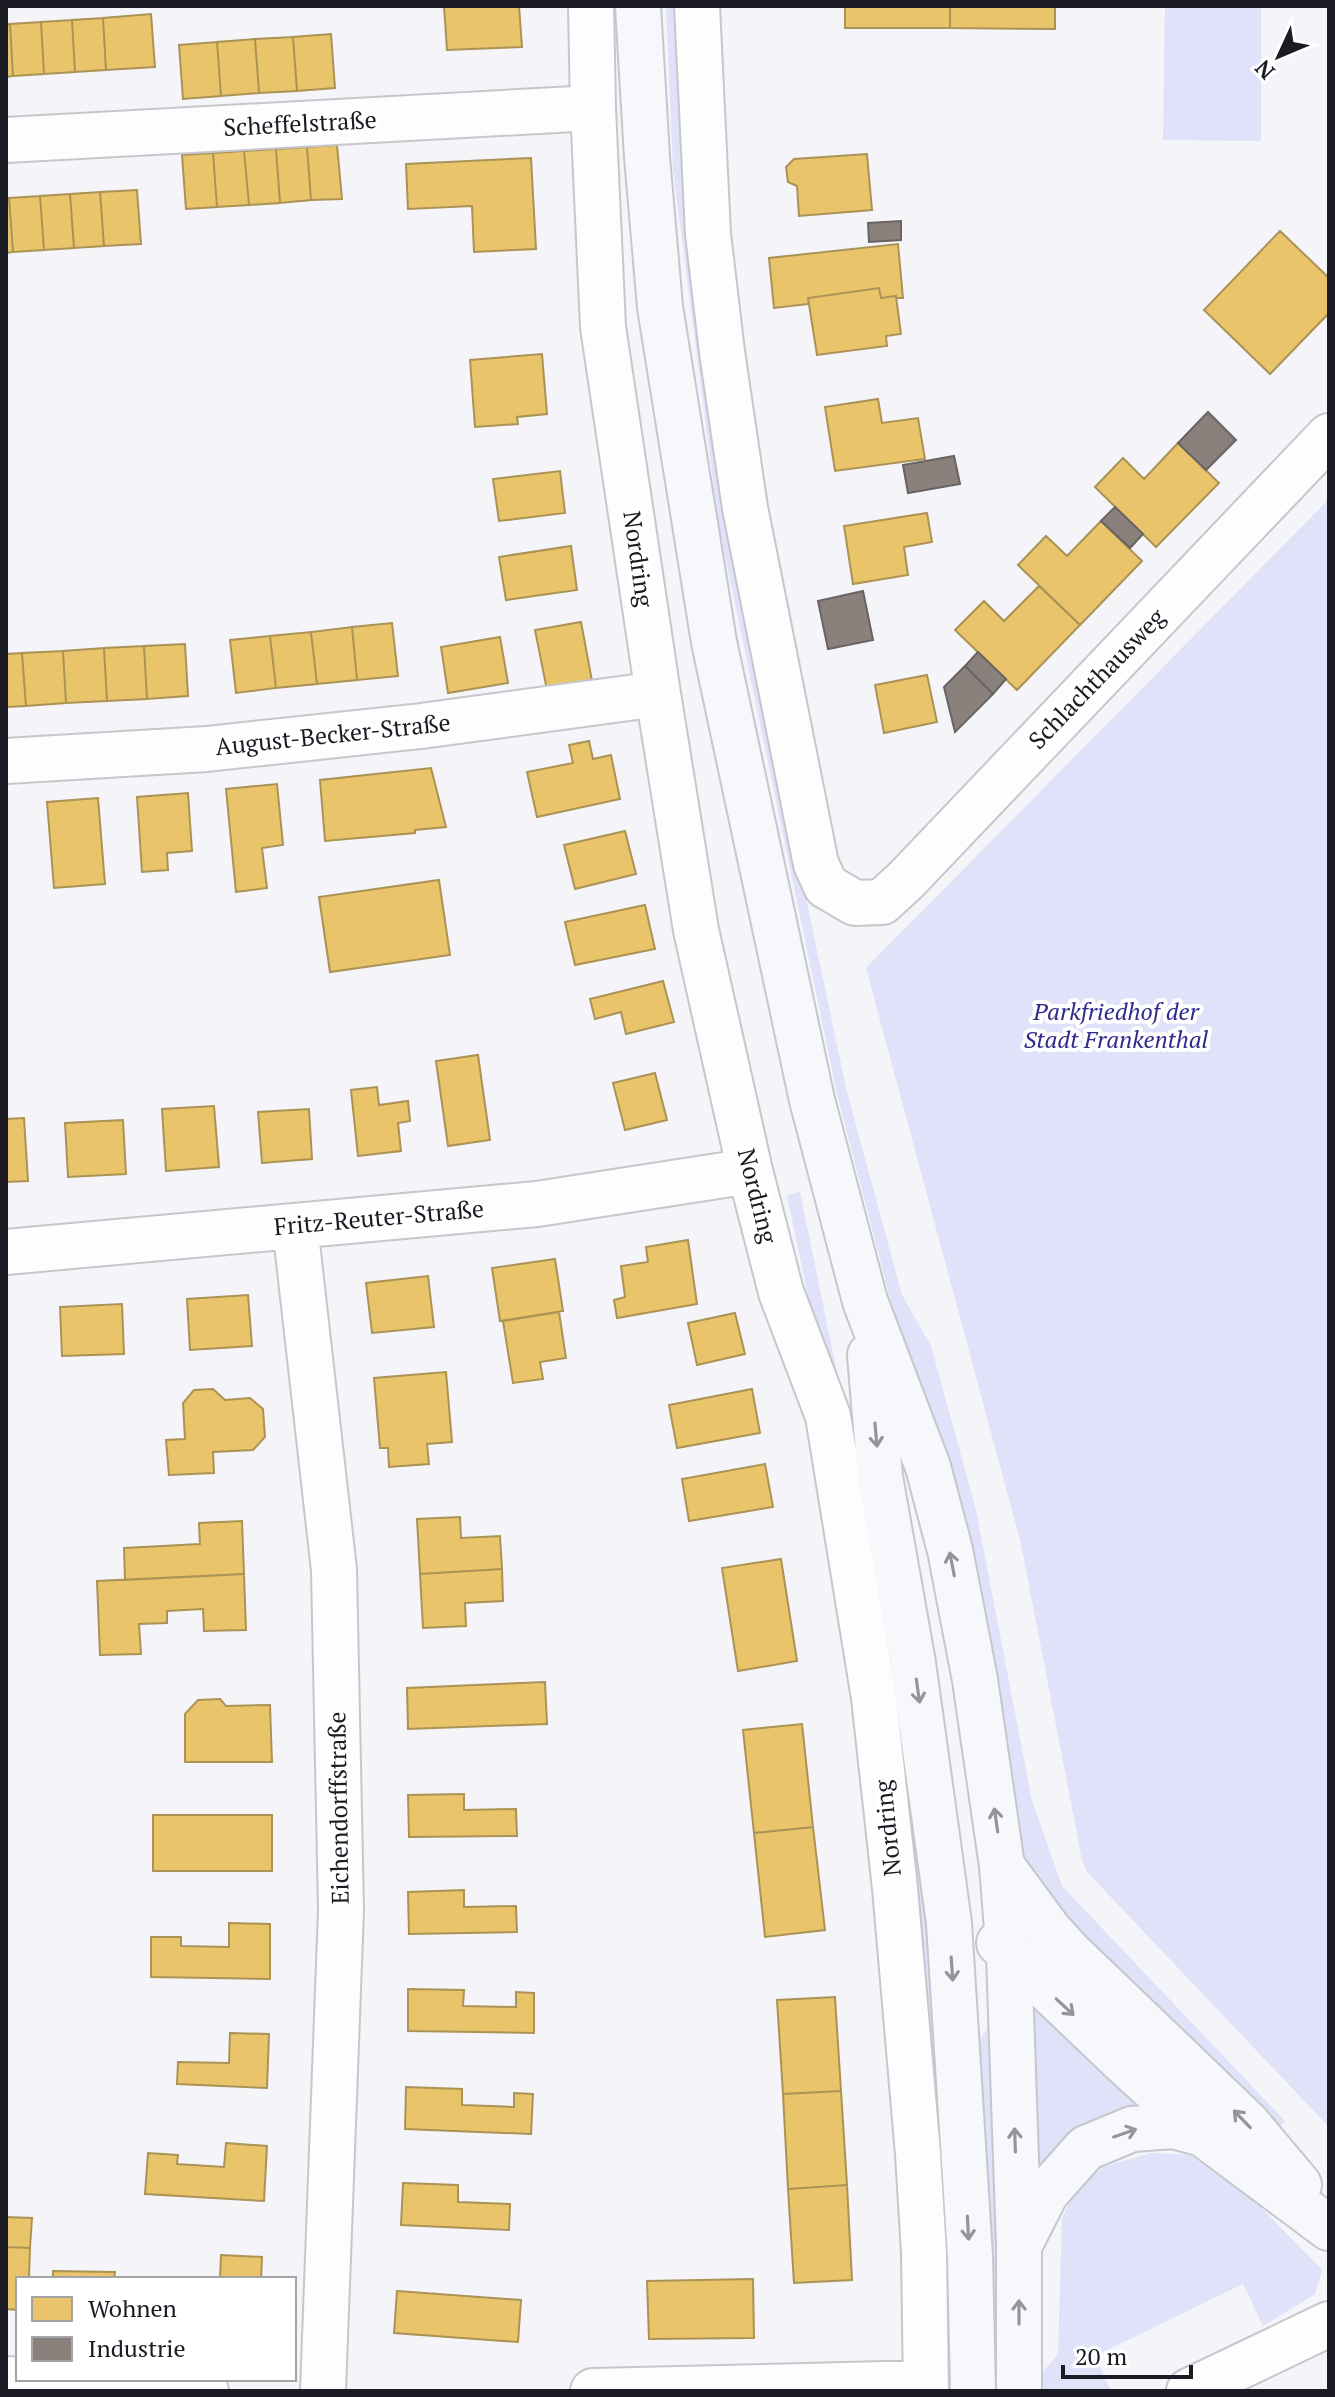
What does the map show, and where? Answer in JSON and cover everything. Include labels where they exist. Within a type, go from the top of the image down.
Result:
[{"type":"main road","name":"Nordring","points":[[638,6],[660,307],[714,642],[812,1100],[865,1301],[928,1467],[950,1550],[975,1680],[1002,1866],[1009,1954],[1019,2246],[1020,2385]]},
{"type":"main road","name":"Nordring","points":[[865,1301],[880,1477],[913,1663],[949,1923],[967,2211],[973,2391]]},
{"type":"main road","name":"Nordring","points":[[942,1863],[971,1912],[1009,1954],[1203,2134],[1329,2228]]},
{"type":"main road","name":"Nordring","points":[[1002,1866],[1059,1941],[1247,2123],[1329,2221]]},
{"type":"main road","points":[[1019,2246],[1046,2193],[1086,2148],[1132,2129],[1174,2126],[1203,2134]]},
{"type":"street","name":"Nordring","points":[[591,6],[603,327],[696,930],[750,1171],[781,1292],[828,1416],[874,1698],[895,1888],[918,2154],[924,2253],[926,2387]]},
{"type":"street","name":"Schlachthausweg","points":[[697,6],[708,234],[722,352],[745,508],[816,864],[826,886],[855,903],[882,902],[1329,436]]},
{"type":"street","name":"Scheffelstraße","points":[[6,140],[593,108]]},
{"type":"street","name":"August-Becker-Straße","points":[[6,761],[207,749],[421,726],[658,694]]},
{"type":"street","name":"Fritz-Reuter-Straße","points":[[6,1252],[537,1204],[750,1171]]},
{"type":"street","name":"Eichendorffstraße","points":[[295,1226],[332,1554],[334,1601],[341,1910],[323,2391]]},
{"type":"street","points":[[1189,2391],[1329,2324]]},
{"type":"street","points":[[39,2381],[206,2391]]},
{"type":"street","points":[[593,2391],[926,2387]]},
{"type":"green space","points":[[666,6],[677,6],[681,169],[727,527],[847,1092],[902,1295],[931,1346],[976,1510],[1032,1801],[1062,1886],[1285,2121],[1267,2138],[1071,1933],[1031,1874],[1006,1803],[955,1515],[889,1294],[837,1094],[719,527],[673,169]]},
{"type":"green space","points":[[1165,6],[1261,6],[1261,141],[1163,140]]},
{"type":"green space","name":"Parkfriedhof der Stadt Frankenthal","points":[[1329,499],[1329,2127],[1087,1872],[1082,1860],[1021,1544],[866,968]]},
{"type":"green space","points":[[800,1192],[898,1670],[931,1968],[959,2391],[945,2391],[867,1582],[787,1195]]},
{"type":"green space","points":[[1040,2007],[1145,2109],[1032,2187],[1028,2010]]},
{"type":"green space","points":[[1000,2011],[1005,2391],[989,2391],[972,2051]]},
{"type":"green space","points":[[1151,2153],[1190,2155],[1258,2204],[1322,2270],[1315,2294],[1263,2326],[1243,2284],[1095,2356],[1111,2391],[1034,2391],[1034,2382],[1058,2354],[1062,2218],[1075,2191],[1103,2167]]},
{"type":"building: Wohnen","points":[[444,6],[519,6],[522,47],[447,50]]},
{"type":"building: Wohnen","points":[[845,6],[950,6],[950,28],[845,28]]},
{"type":"building: Wohnen","points":[[950,6],[1055,6],[1055,29],[950,28]]},
{"type":"building: Wohnen","points":[[151,14],[155,67],[106,70],[103,18]]},
{"type":"building: Wohnen","points":[[103,18],[106,70],[75,72],[72,20]]},
{"type":"building: Wohnen","points":[[72,20],[75,72],[44,74],[41,22]]},
{"type":"building: Wohnen","points":[[41,22],[44,74],[13,76],[10,24]]},
{"type":"building: Wohnen","points":[[10,24],[13,76],[6,77],[6,25]]},
{"type":"building: Wohnen","points":[[331,34],[335,88],[297,91],[293,37]]},
{"type":"building: Wohnen","points":[[293,37],[297,91],[259,93],[255,39]]},
{"type":"building: Wohnen","points":[[255,39],[259,93],[221,96],[217,42]]},
{"type":"building: Wohnen","points":[[217,42],[221,96],[183,99],[179,45]]},
{"type":"building: Wohnen","points":[[337,145],[342,199],[311,200],[307,147]]},
{"type":"building: Wohnen","points":[[307,147],[311,200],[280,203],[276,149]]},
{"type":"building: Wohnen","points":[[276,149],[280,203],[249,205],[244,151]]},
{"type":"building: Wohnen","points":[[244,151],[249,205],[217,207],[213,153]]},
{"type":"building: Wohnen","points":[[213,153],[217,207],[186,209],[182,155]]},
{"type":"building: Wohnen","points":[[867,154],[872,210],[799,216],[797,186],[788,182],[786,167],[794,159]]},
{"type":"building: Wohnen","points":[[531,158],[536,249],[474,252],[472,206],[408,209],[406,164]]},
{"type":"building: Wohnen","points":[[137,190],[141,244],[104,246],[100,192]]},
{"type":"building: Wohnen","points":[[100,192],[104,246],[74,248],[70,194]]},
{"type":"building: Wohnen","points":[[70,194],[74,248],[44,250],[40,196]]},
{"type":"building: Wohnen","points":[[40,196],[44,250],[13,252],[9,198]]},
{"type":"building: Wohnen","points":[[6,198],[9,198],[13,252],[6,253]]},
{"type":"building: Wohnen","points":[[1280,231],[1329,278],[1329,313],[1270,374],[1204,310]]},
{"type":"building: Wohnen","points":[[898,244],[903,298],[881,298],[879,288],[808,298],[809,304],[774,308],[769,258]]},
{"type":"building: Wohnen","points":[[879,288],[881,298],[896,296],[901,334],[886,336],[887,346],[817,355],[808,298]]},
{"type":"building: Wohnen","points":[[542,354],[547,414],[517,417],[518,424],[475,427],[470,360]]},
{"type":"building: Wohnen","points":[[878,399],[882,423],[918,418],[925,459],[835,471],[825,407]]},
{"type":"building: Wohnen","points":[[1178,443],[1219,483],[1156,547],[1095,487],[1123,458],[1144,479]]},
{"type":"building: Wohnen","points":[[560,471],[565,513],[499,521],[493,479]]},
{"type":"building: Wohnen","points":[[927,513],[932,542],[904,547],[908,575],[853,584],[844,526]]},
{"type":"building: Wohnen","points":[[1101,521],[1142,561],[1080,625],[1018,565],[1046,536],[1067,556]]},
{"type":"building: Wohnen","points":[[571,546],[577,590],[506,600],[499,557]]},
{"type":"building: Wohnen","points":[[1039,586],[1080,625],[1017,690],[955,630],[984,601],[1004,621]]},
{"type":"building: Wohnen","points":[[581,622],[592,681],[547,690],[535,630]]},
{"type":"building: Wohnen","points":[[392,623],[398,676],[357,680],[352,627]]},
{"type":"building: Wohnen","points":[[352,627],[357,680],[317,684],[311,632]]},
{"type":"building: Wohnen","points":[[311,632],[317,684],[276,688],[270,636]]},
{"type":"building: Wohnen","points":[[270,636],[276,688],[236,693],[230,640]]},
{"type":"building: Wohnen","points":[[500,637],[508,683],[448,693],[441,647]]},
{"type":"building: Wohnen","points":[[185,644],[188,696],[147,699],[144,646]]},
{"type":"building: Wohnen","points":[[144,646],[147,699],[107,701],[104,648]]},
{"type":"building: Wohnen","points":[[104,648],[107,701],[66,703],[63,651]]},
{"type":"building: Wohnen","points":[[63,651],[66,703],[26,706],[22,653]]},
{"type":"building: Wohnen","points":[[22,653],[26,706],[6,707],[6,654]]},
{"type":"building: Wohnen","points":[[927,675],[937,722],[884,733],[875,685]]},
{"type":"building: Wohnen","points":[[589,741],[593,759],[611,755],[620,799],[537,817],[527,772],[573,763],[569,745]]},
{"type":"building: Wohnen","points":[[431,768],[446,827],[325,841],[320,780]]},
{"type":"building: Wohnen","points":[[277,784],[283,845],[262,848],[267,888],[236,892],[226,789]]},
{"type":"building: Wohnen","points":[[188,793],[192,851],[167,853],[168,870],[142,872],[137,797]]},
{"type":"building: Wohnen","points":[[98,798],[105,884],[54,888],[47,802]]},
{"type":"building: Wohnen","points":[[625,831],[636,874],[575,889],[564,845]]},
{"type":"building: Wohnen","points":[[439,880],[450,955],[330,972],[319,897]]},
{"type":"building: Wohnen","points":[[645,905],[655,949],[575,965],[565,922]]},
{"type":"building: Wohnen","points":[[663,981],[674,1022],[626,1034],[621,1012],[595,1019],[590,999]]},
{"type":"building: Wohnen","points":[[478,1055],[490,1140],[448,1146],[436,1061]]},
{"type":"building: Wohnen","points":[[655,1073],[667,1120],[625,1130],[613,1083]]},
{"type":"building: Wohnen","points":[[377,1087],[379,1105],[408,1101],[410,1121],[398,1123],[401,1151],[358,1156],[351,1090]]},
{"type":"building: Wohnen","points":[[214,1106],[219,1167],[166,1171],[162,1109]]},
{"type":"building: Wohnen","points":[[309,1109],[312,1159],[262,1163],[258,1112]]},
{"type":"building: Wohnen","points":[[24,1118],[28,1181],[6,1182],[6,1119]]},
{"type":"building: Wohnen","points":[[123,1120],[126,1174],[68,1177],[65,1123]]},
{"type":"building: Wohnen","points":[[688,1240],[697,1304],[617,1318],[614,1300],[625,1297],[621,1266],[648,1262],[646,1247]]},
{"type":"building: Wohnen","points":[[555,1259],[563,1311],[500,1321],[492,1268]]},
{"type":"building: Wohnen","points":[[428,1276],[434,1327],[372,1333],[366,1283]]},
{"type":"building: Wohnen","points":[[248,1295],[252,1346],[190,1350],[187,1299]]},
{"type":"building: Wohnen","points":[[122,1304],[124,1354],[62,1356],[60,1307]]},
{"type":"building: Wohnen","points":[[559,1312],[566,1358],[540,1362],[543,1379],[513,1383],[503,1321]]},
{"type":"building: Wohnen","points":[[735,1313],[745,1354],[697,1365],[688,1323]]},
{"type":"building: Wohnen","points":[[446,1372],[452,1442],[427,1444],[429,1464],[389,1467],[388,1448],[380,1448],[374,1378]]},
{"type":"building: Wohnen","points":[[213,1389],[225,1400],[250,1398],[263,1409],[265,1437],[253,1450],[213,1452],[214,1473],[169,1475],[166,1440],[185,1439],[183,1403],[194,1390]]},
{"type":"building: Wohnen","points":[[752,1389],[760,1433],[677,1448],[669,1405]]},
{"type":"building: Wohnen","points":[[765,1464],[773,1507],[689,1521],[682,1479]]},
{"type":"building: Wohnen","points":[[460,1517],[461,1538],[500,1536],[502,1569],[420,1574],[417,1519]]},
{"type":"building: Wohnen","points":[[242,1521],[244,1574],[125,1580],[124,1548],[200,1544],[199,1523]]},
{"type":"building: Wohnen","points":[[781,1559],[797,1661],[738,1671],[722,1568]]},
{"type":"building: Wohnen","points":[[502,1569],[503,1601],[465,1603],[466,1626],[423,1628],[420,1574]]},
{"type":"building: Wohnen","points":[[244,1574],[246,1630],[204,1631],[203,1609],[167,1611],[167,1623],[139,1624],[141,1654],[100,1655],[97,1581]]},
{"type":"building: Wohnen","points":[[545,1682],[547,1724],[408,1729],[407,1688]]},
{"type":"building: Wohnen","points":[[220,1699],[226,1706],[270,1705],[272,1762],[185,1762],[185,1714],[198,1700]]},
{"type":"building: Wohnen","points":[[802,1724],[813,1827],[754,1833],[743,1730]]},
{"type":"building: Wohnen","points":[[464,1794],[464,1810],[516,1809],[517,1836],[409,1837],[408,1795]]},
{"type":"building: Wohnen","points":[[153,1815],[272,1815],[272,1871],[153,1871]]},
{"type":"building: Wohnen","points":[[813,1827],[825,1930],[765,1937],[754,1833]]},
{"type":"building: Wohnen","points":[[464,1890],[464,1907],[516,1906],[517,1932],[409,1934],[408,1892]]},
{"type":"building: Wohnen","points":[[229,1923],[270,1924],[270,1979],[151,1977],[151,1937],[181,1937],[181,1946],[229,1947]]},
{"type":"building: Wohnen","points":[[408,1989],[464,1990],[463,2006],[516,2007],[516,1992],[534,1993],[534,2033],[408,2031]]},
{"type":"building: Wohnen","points":[[835,1997],[841,2091],[783,2094],[777,2000]]},
{"type":"building: Wohnen","points":[[230,2033],[269,2034],[267,2088],[177,2084],[178,2062],[229,2063]]},
{"type":"building: Wohnen","points":[[406,2087],[462,2089],[462,2105],[514,2107],[514,2093],[533,2094],[531,2134],[405,2129]]},
{"type":"building: Wohnen","points":[[841,2091],[847,2185],[788,2189],[783,2094]]},
{"type":"building: Wohnen","points":[[226,2143],[267,2146],[264,2201],[145,2194],[148,2153],[178,2155],[177,2164],[224,2167]]},
{"type":"building: Wohnen","points":[[403,2183],[458,2185],[458,2202],[510,2204],[509,2230],[401,2225]]},
{"type":"building: Wohnen","points":[[847,2185],[852,2280],[794,2283],[788,2189]]},
{"type":"building: Wohnen","points":[[6,2217],[32,2218],[30,2248],[6,2247]]},
{"type":"building: Wohnen","points":[[6,2247],[30,2248],[29,2277],[16,2277],[16,2310],[6,2309]]},
{"type":"building: Wohnen","points":[[221,2255],[262,2257],[261,2277],[220,2277]]},
{"type":"building: Wohnen","points":[[53,2271],[115,2272],[114,2277],[53,2277]]},
{"type":"building: Wohnen","points":[[753,2279],[754,2338],[649,2339],[647,2281]]},
{"type":"building: Wohnen","points":[[397,2291],[521,2300],[518,2342],[394,2333]]},
{"type":"building: Industrie","points":[[901,221],[901,240],[869,242],[868,223]]},
{"type":"building: Industrie","points":[[1208,412],[1236,440],[1206,470],[1178,443]]},
{"type":"building: Industrie","points":[[954,456],[960,484],[908,493],[903,465]]},
{"type":"building: Industrie","points":[[1115,507],[1143,534],[1130,548],[1101,521]]},
{"type":"building: Industrie","points":[[863,591],[873,640],[828,649],[818,601]]},
{"type":"building: Industrie","points":[[978,652],[1006,679],[993,694],[965,666]]},
{"type":"building: Industrie","points":[[965,666],[993,694],[955,732],[944,687]]}]
